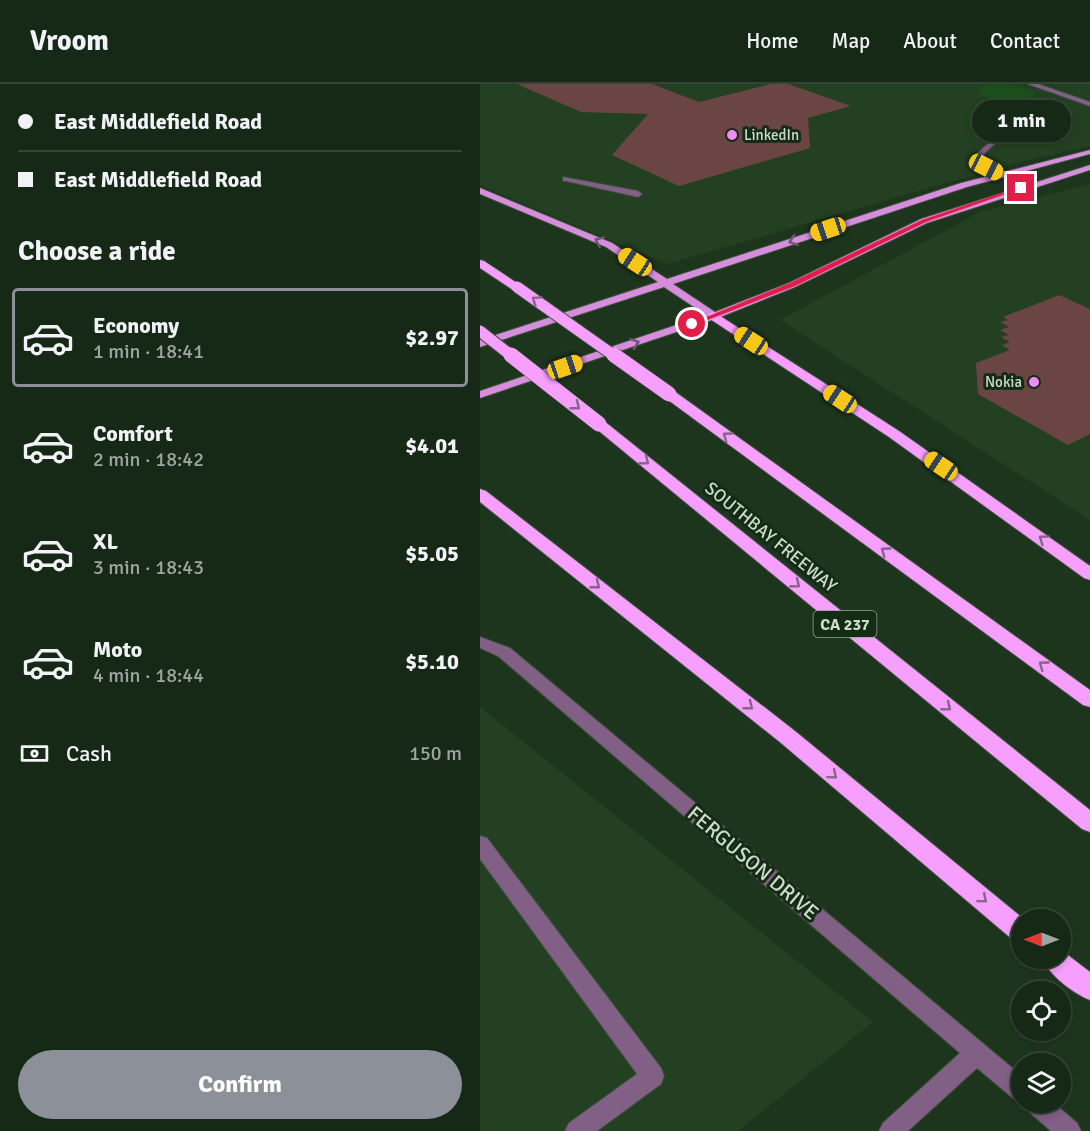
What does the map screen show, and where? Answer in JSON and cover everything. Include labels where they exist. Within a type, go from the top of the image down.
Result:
[{"type":"highway","points":[[480,262],[669,394],[1090,700]]},
{"type":"highway","points":[[714,316],[903,440],[1090,574]]},
{"type":"highway","name":"SOUTHBAY FREEWAY","points":[[480,330],[1090,823]]},
{"type":"highway","points":[[480,494],[788,737],[1011,923]]},
{"type":"highway","points":[[1067,969],[1090,988]]},
{"type":"main road","points":[[480,344],[1001,174],[1090,152]]},
{"type":"main road","points":[[480,395],[714,316],[792,285],[924,221],[1090,167]]},
{"type":"main road","points":[[480,191],[609,245],[714,316]]},
{"type":"street","points":[[1031,84],[1090,104]]},
{"type":"street","points":[[1055,84],[1081,92]]},
{"type":"street","points":[[1001,174],[976,160],[981,152],[1012,127],[1017,117],[1016,110],[1011,107]]},
{"type":"street","points":[[566,179],[638,194]]},
{"type":"street","name":"FERGUSON DRIVE","points":[[480,642],[504,652],[1011,1082]]},
{"type":"street","points":[[480,844],[652,1076],[577,1131]]},
{"type":"street","points":[[891,1131],[977,1053]]},
{"type":"street","points":[[1048,1113],[1069,1131]]},
{"type":"shaded area","points":[[480,84],[1090,84],[1090,146],[1013,164],[667,264],[480,185]]},
{"type":"shaded area","points":[[1090,184],[1090,520],[780,320],[980,212]]},
{"type":"shaded area","points":[[480,707],[873,1022],[738,1131],[480,1131]]},
{"type":"green space","points":[[989,84],[1019,86],[1034,94],[1022,103],[1006,104],[983,96],[977,91],[981,86]]},
{"type":"building","name":"LinkedIn","points":[[517,84],[652,84],[699,102],[771,84],[788,84],[851,106],[808,118],[810,148],[679,186],[612,155],[648,114],[581,112]]},
{"type":"building","name":"Nokia","points":[[1059,295],[1090,309],[1090,434],[1068,445],[978,394],[976,363],[1010,350],[1002,345],[1010,342],[1001,337],[1009,335],[1000,330],[1009,327],[1000,322],[1008,320],[1003,317]]},
{"type":"place","name":"LinkedIn","points":[[732,135]]},
{"type":"place","name":"Nokia","points":[[1034,382]]},
{"type":"route","points":[[692,324],[792,285],[924,221],[1021,188]]}]
